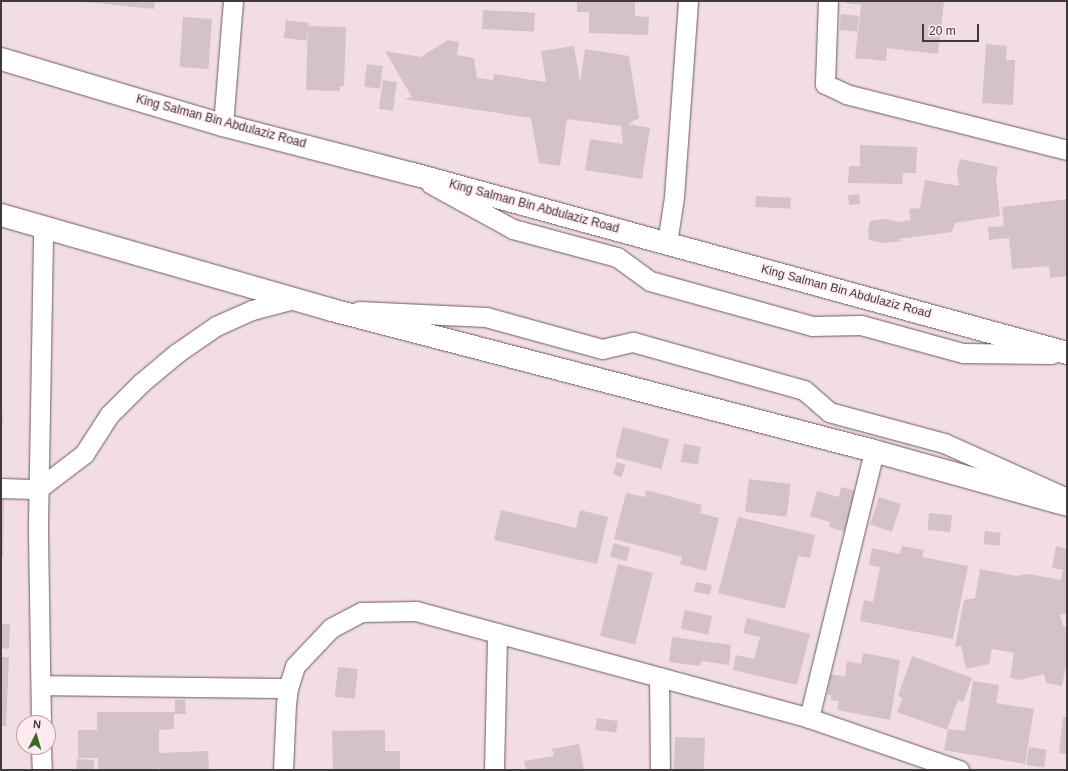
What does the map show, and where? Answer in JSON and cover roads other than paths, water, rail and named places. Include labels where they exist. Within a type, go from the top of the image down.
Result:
[{"type":"main road","name":"King Salman Bin Abdulaziz Road","points":[[1,59],[223,125],[412,174],[1067,353]]},
{"type":"main road","points":[[1,215],[332,310],[874,451],[1067,504]]},
{"type":"street","points":[[223,125],[233,1]]},
{"type":"street","points":[[667,243],[674,197],[688,1]]},
{"type":"street","points":[[828,1],[825,84],[846,94],[1067,150]]},
{"type":"street","points":[[412,174],[513,229],[617,257],[650,281],[812,326],[860,325],[963,353],[1067,353]]},
{"type":"street","points":[[41,715],[38,489],[43,228]]},
{"type":"street","points":[[1,488],[38,489],[84,454],[109,415],[141,383],[177,353],[216,326],[252,310],[294,299]]},
{"type":"street","points":[[332,310],[486,317],[602,349],[633,342],[804,390],[830,412],[944,443],[1067,498]]},
{"type":"street","points":[[809,718],[874,451]]},
{"type":"street","points":[[283,770],[288,688],[295,666],[331,628],[361,612],[416,611],[809,718],[959,770]]},
{"type":"street","points":[[494,770],[497,633]]},
{"type":"street","points":[[659,677],[660,770]]},
{"type":"street","points":[[41,686],[288,688]]},
{"type":"street","points":[[41,755],[42,770]]}]
